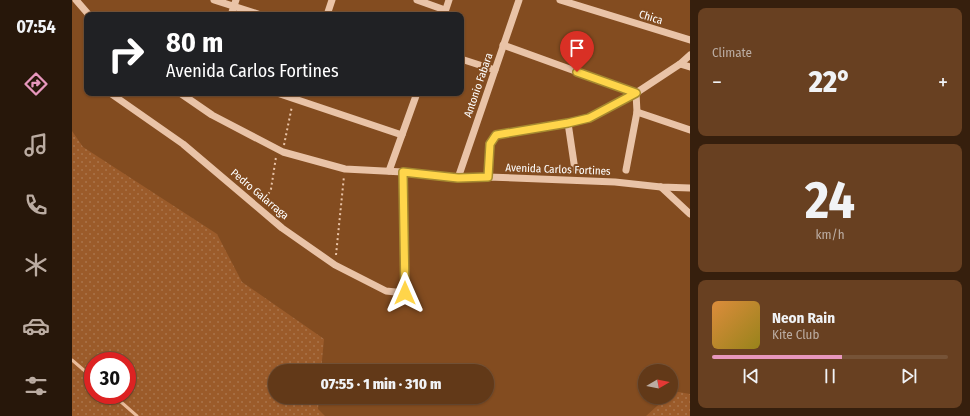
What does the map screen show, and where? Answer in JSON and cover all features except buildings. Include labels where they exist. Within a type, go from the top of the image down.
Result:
[{"type":"street","points":[[76,0],[86,12]]},
{"type":"street","points":[[214,0],[235,3],[255,12]]},
{"type":"street","points":[[328,12],[332,0]]},
{"type":"street","points":[[416,0],[444,12],[449,0]]},
{"type":"street","name":"Antonio Fabara","points":[[458,178],[503,45],[520,0]]},
{"type":"street","name":"Chica","points":[[560,0],[690,40]]},
{"type":"street","points":[[503,45],[636,93]]},
{"type":"street","points":[[488,177],[490,144],[496,135],[589,118],[636,93],[680,64],[690,55]]},
{"type":"street","points":[[464,60],[495,70]]},
{"type":"street","points":[[680,64],[690,67]]},
{"type":"street","points":[[626,170],[637,112],[636,93]]},
{"type":"street","name":"Pedro Galarraga","points":[[114,96],[183,144],[277,224],[335,264],[386,291],[405,293],[403,172]]},
{"type":"street","name":"Avenida Carlos Fortines","points":[[184,96],[212,115],[283,152],[345,169],[403,172],[458,178],[488,177],[615,182],[661,187],[690,188]]},
{"type":"street","points":[[295,96],[402,135]]},
{"type":"street","points":[[389,171],[416,96]]},
{"type":"street","points":[[637,112],[690,130]]},
{"type":"street","points":[[568,123],[575,170]]},
{"type":"street","points":[[661,187],[690,214]]},
{"type":"path","points":[[285,142],[291,109]]},
{"type":"path","points":[[264,204],[271,189],[276,156]]},
{"type":"path","points":[[336,259],[344,179]]},
{"type":"shaded area","points":[[72,131],[83,147],[217,234],[242,282],[324,339],[322,364],[268,364],[268,404],[318,404],[318,409],[325,416],[72,416]]},
{"type":"shaded area","points":[[678,392],[690,394],[690,416],[646,416],[659,404],[678,404]]},
{"type":"waterway","points":[[72,360],[84,370]]},
{"type":"waterway","points":[[123,404],[137,416]]},
{"type":"route","points":[[405,293],[403,172],[458,178],[488,177],[490,144],[496,135],[589,118],[636,93],[577,72]]}]
